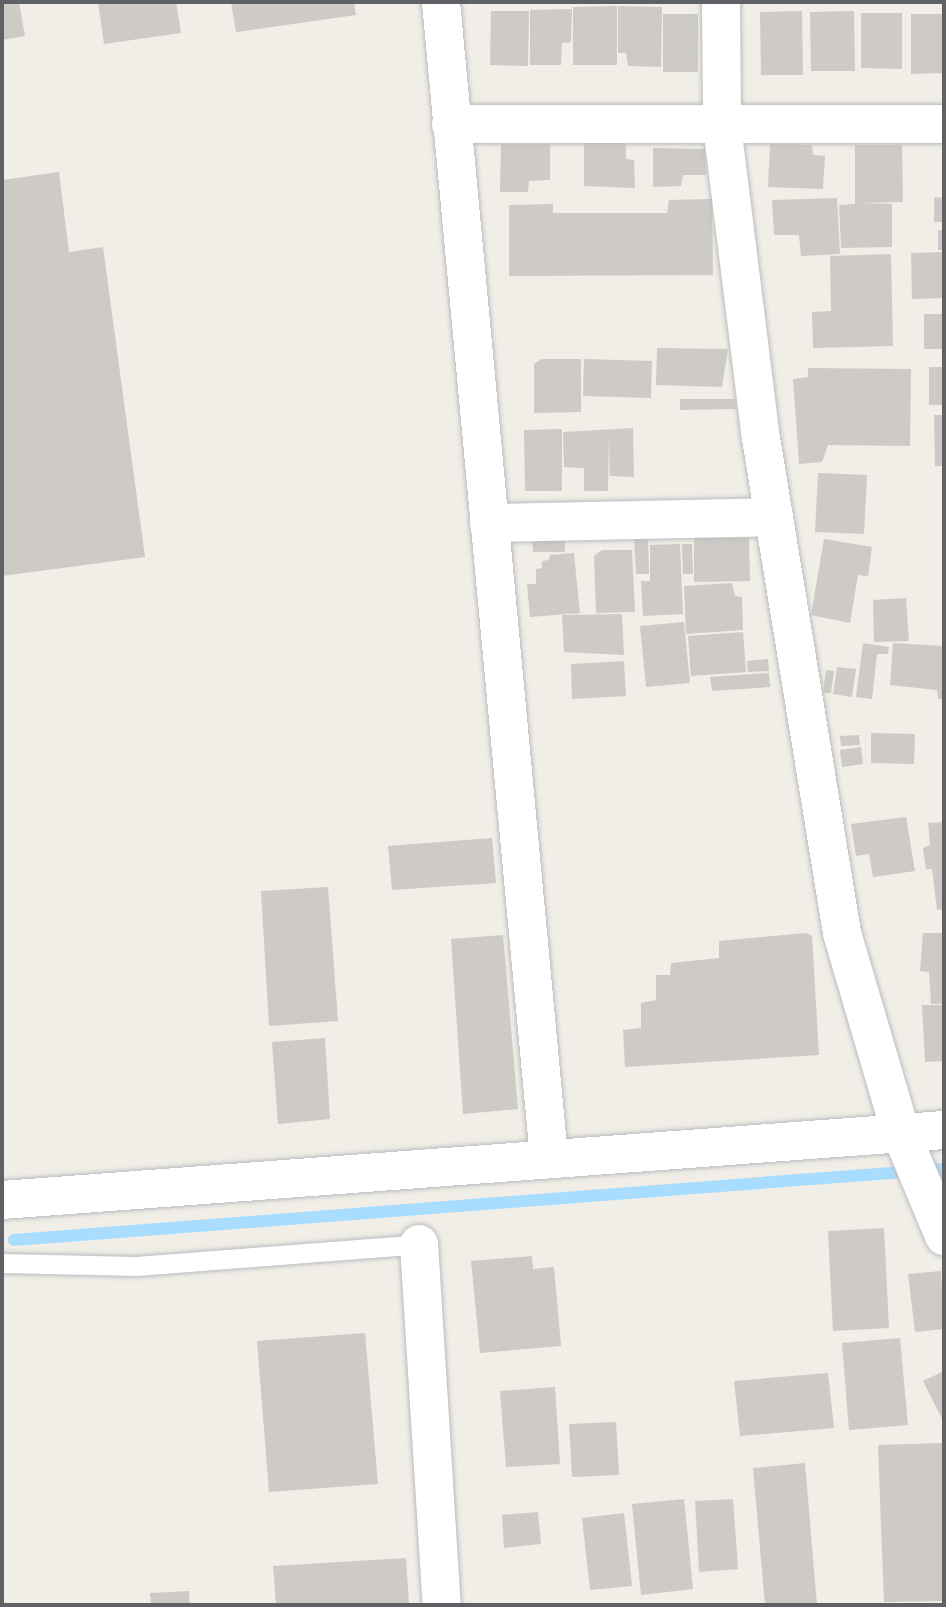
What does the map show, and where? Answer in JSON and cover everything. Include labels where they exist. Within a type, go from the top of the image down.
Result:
[{"type":"street","points":[[441,2],[549,1158]]},
{"type":"street","points":[[721,2],[722,126],[774,517],[842,933],[901,1133],[944,1236]]},
{"type":"street","points":[[451,124],[944,124]]},
{"type":"street","points":[[489,523],[774,517]]},
{"type":"street","points":[[2,1200],[944,1130]]},
{"type":"street","points":[[419,1244],[442,1605]]},
{"type":"lane","points":[[2,1263],[136,1266],[419,1244]]},
{"type":"building","points":[[2,2],[19,2],[25,36],[2,40]]},
{"type":"building","points":[[98,2],[176,2],[181,33],[104,44]]},
{"type":"building","points":[[231,2],[354,2],[356,15],[236,32]]},
{"type":"building","points":[[617,6],[617,65],[573,65],[573,7]]},
{"type":"building","points":[[618,6],[662,7],[661,67],[628,66],[626,53],[618,53]]},
{"type":"building","points":[[572,9],[571,42],[562,43],[561,65],[530,65],[530,10]]},
{"type":"building","points":[[491,11],[529,11],[528,66],[490,65]]},
{"type":"building","points":[[802,11],[803,75],[761,75],[760,12]]},
{"type":"building","points":[[854,11],[855,71],[811,71],[810,12]]},
{"type":"building","points":[[861,13],[902,13],[902,69],[861,68]]},
{"type":"building","points":[[663,14],[698,14],[698,72],[663,72]]},
{"type":"building","points":[[911,14],[944,14],[944,73],[911,74]]},
{"type":"building","points":[[584,141],[626,142],[626,159],[634,160],[635,188],[584,186]]},
{"type":"building","points":[[501,144],[550,144],[550,180],[529,181],[528,192],[500,192]]},
{"type":"building","points":[[770,144],[812,145],[813,155],[825,156],[823,189],[768,187]]},
{"type":"building","points":[[855,145],[902,145],[903,202],[861,203],[892,204],[892,247],[841,248],[839,205],[855,204]]},
{"type":"building","points":[[653,148],[705,149],[706,175],[683,175],[681,186],[653,187]]},
{"type":"building","points":[[59,172],[69,252],[103,247],[145,557],[2,576],[2,180]]},
{"type":"building","points":[[934,197],[944,198],[944,222],[934,222]]},
{"type":"building","points":[[837,198],[840,254],[801,256],[799,235],[774,235],[772,200]]},
{"type":"building","points":[[712,199],[713,275],[509,276],[509,205],[553,204],[553,213],[667,213],[669,200]]},
{"type":"building","points":[[938,230],[944,230],[944,250],[938,250]]},
{"type":"building","points":[[944,252],[944,298],[912,299],[911,253]]},
{"type":"building","points":[[891,254],[893,346],[813,348],[812,312],[831,311],[830,256]]},
{"type":"building","points":[[924,314],[944,314],[944,349],[924,349]]},
{"type":"building","points":[[657,348],[728,349],[722,387],[656,385]]},
{"type":"building","points":[[542,359],[581,359],[581,412],[534,413],[534,364]]},
{"type":"building","points":[[584,359],[652,361],[651,398],[583,396]]},
{"type":"building","points":[[929,367],[944,367],[944,405],[929,405]]},
{"type":"building","points":[[808,368],[911,369],[910,446],[828,445],[822,462],[799,464],[793,379],[808,377]]},
{"type":"building","points":[[680,399],[735,399],[736,409],[680,410]]},
{"type":"building","points":[[934,415],[944,415],[944,466],[935,466]]},
{"type":"building","points":[[633,428],[634,477],[610,476],[609,437],[608,491],[584,491],[584,468],[564,467],[563,432]]},
{"type":"building","points":[[562,429],[562,491],[525,491],[524,430]]},
{"type":"building","points":[[818,473],[867,475],[864,534],[815,532]]},
{"type":"building","points":[[532,534],[565,534],[565,552],[533,552]]},
{"type":"building","points":[[634,537],[648,537],[649,574],[636,574]]},
{"type":"building","points":[[694,538],[749,538],[750,581],[694,582]]},
{"type":"building","points":[[824,539],[872,547],[868,576],[858,575],[850,623],[811,615]]},
{"type":"building","points":[[680,544],[683,614],[643,616],[641,581],[650,581],[650,545]]},
{"type":"building","points":[[682,544],[692,544],[693,574],[683,574]]},
{"type":"building","points":[[602,550],[632,550],[635,612],[596,613],[594,556]]},
{"type":"building","points":[[574,553],[580,613],[530,617],[527,584],[536,584],[536,569],[542,568],[542,561],[549,560],[550,555]]},
{"type":"building","points":[[732,583],[735,596],[742,597],[743,630],[686,634],[684,586]]},
{"type":"building","points":[[906,598],[909,641],[874,642],[873,600]]},
{"type":"building","points":[[622,614],[624,655],[564,652],[562,615]]},
{"type":"building","points":[[684,622],[690,683],[646,687],[640,626]]},
{"type":"building","points":[[743,632],[746,672],[691,676],[688,636]]},
{"type":"building","points":[[863,643],[889,647],[888,654],[877,654],[872,699],[856,697]]},
{"type":"building","points":[[893,643],[944,646],[944,699],[938,699],[937,690],[890,685]]},
{"type":"building","points":[[768,659],[769,671],[748,672],[747,661]]},
{"type":"building","points":[[624,661],[626,696],[572,699],[571,664]]},
{"type":"building","points":[[837,667],[856,669],[852,697],[833,694]]},
{"type":"building","points":[[826,670],[834,671],[831,693],[823,693]]},
{"type":"building","points":[[769,673],[770,687],[712,691],[710,677]]},
{"type":"building","points":[[871,733],[915,734],[914,764],[871,763]]},
{"type":"building","points":[[859,735],[860,745],[841,746],[840,736]]},
{"type":"building","points":[[861,747],[863,764],[842,767],[840,750]]},
{"type":"building","points":[[906,817],[915,871],[873,877],[869,854],[856,856],[851,824]]},
{"type":"building","points":[[944,822],[944,909],[937,910],[932,869],[926,869],[923,848],[930,845],[928,823]]},
{"type":"building","points":[[492,838],[496,883],[392,890],[388,846]]},
{"type":"building","points":[[328,887],[338,1021],[269,1026],[261,891]]},
{"type":"building","points":[[806,933],[812,936],[819,1055],[625,1067],[623,1030],[641,1028],[641,1003],[656,1000],[656,975],[670,975],[671,963],[719,958],[719,941]]},
{"type":"building","points":[[923,933],[944,933],[944,1004],[931,1004],[929,972],[920,971]]},
{"type":"building","points":[[503,935],[518,1109],[463,1114],[451,939]]},
{"type":"building","points":[[922,1005],[944,1005],[944,1061],[925,1062]]},
{"type":"building","points":[[325,1038],[330,1119],[278,1124],[272,1042]]},
{"type":"building","points":[[884,1228],[889,1328],[833,1331],[828,1231]]},
{"type":"building","points":[[532,1256],[533,1269],[554,1267],[561,1346],[480,1353],[471,1261]]},
{"type":"building","points":[[941,1271],[944,1329],[915,1332],[908,1274]]},
{"type":"building","points":[[365,1333],[378,1484],[269,1492],[257,1341]]},
{"type":"building","points":[[900,1338],[908,1425],[849,1430],[842,1343]]},
{"type":"building","points":[[944,1371],[944,1423],[923,1381]]},
{"type":"building","points":[[828,1373],[834,1428],[740,1436],[734,1381]]},
{"type":"building","points":[[555,1387],[560,1464],[506,1467],[500,1391]]},
{"type":"building","points":[[616,1422],[619,1475],[572,1477],[569,1424]]},
{"type":"building","points":[[944,1443],[944,1601],[884,1602],[878,1445]]},
{"type":"building","points":[[805,1463],[817,1605],[765,1605],[753,1468]]},
{"type":"building","points":[[684,1499],[693,1589],[641,1595],[632,1504]]},
{"type":"building","points":[[733,1499],[738,1569],[699,1572],[695,1501]]},
{"type":"building","points":[[538,1512],[541,1544],[504,1548],[502,1515]]},
{"type":"building","points":[[624,1513],[632,1586],[590,1590],[582,1518]]},
{"type":"building","points":[[406,1558],[409,1605],[276,1605],[273,1566]]},
{"type":"building","points":[[189,1591],[190,1605],[151,1605],[150,1593]]},
{"type":"waterway","points":[[14,1240],[944,1169]]}]
